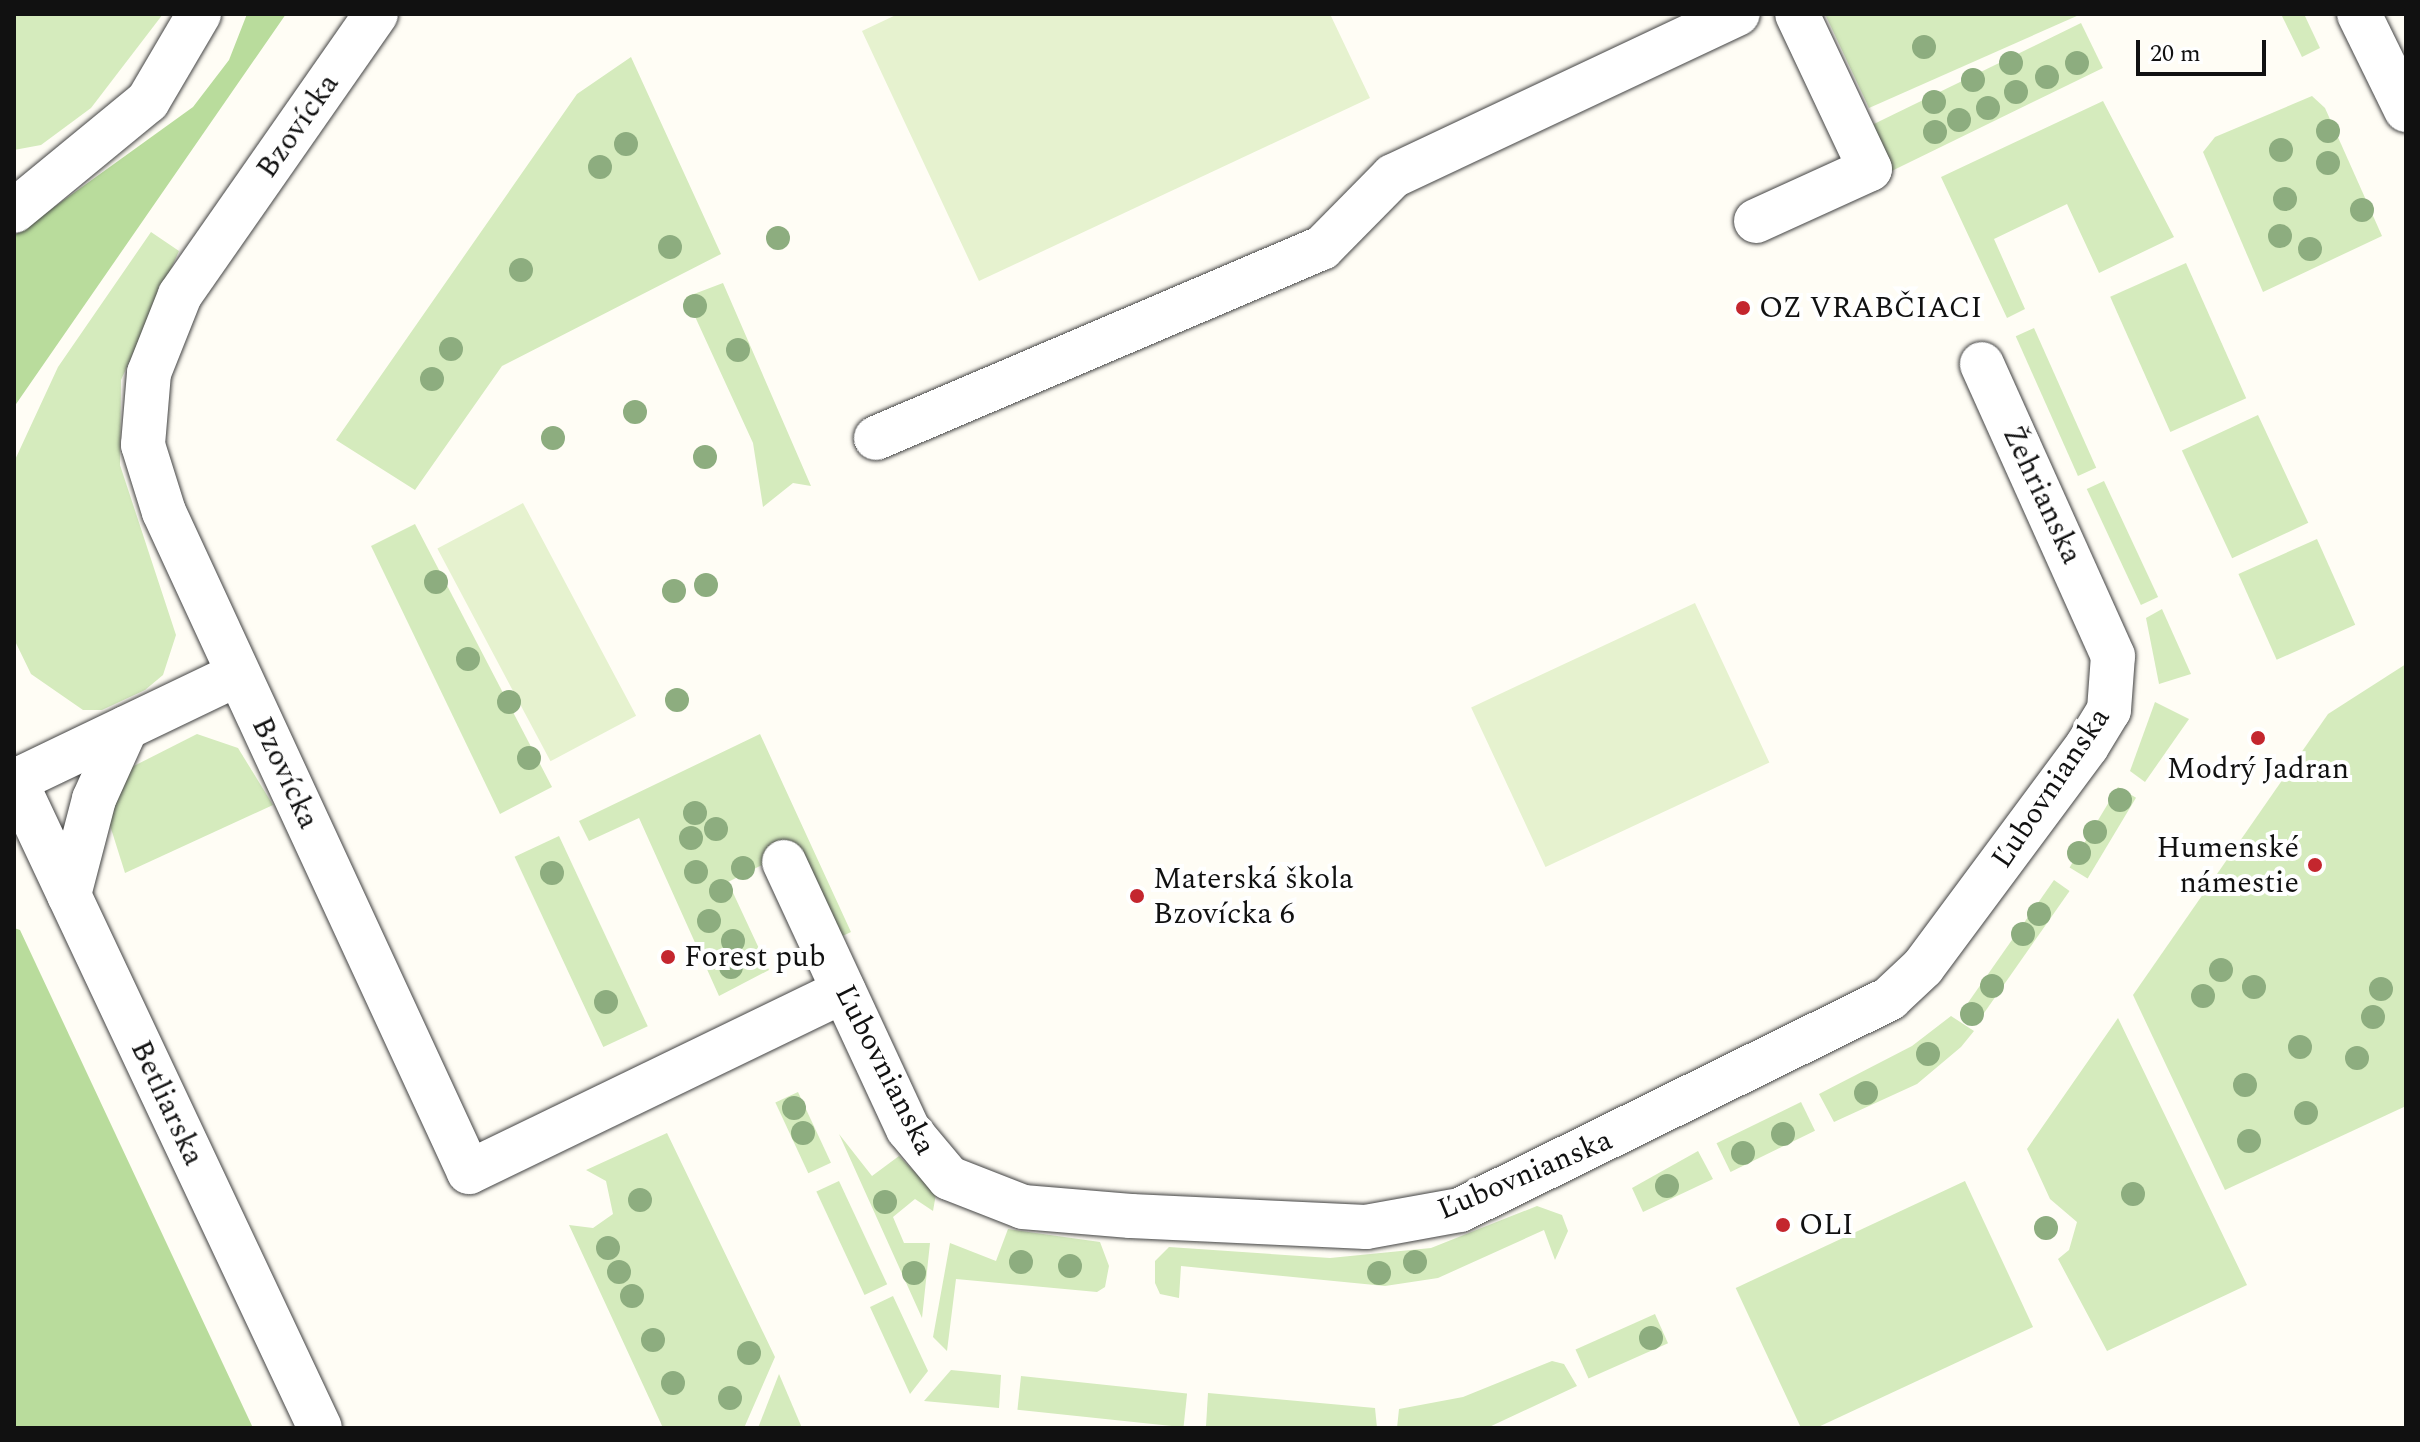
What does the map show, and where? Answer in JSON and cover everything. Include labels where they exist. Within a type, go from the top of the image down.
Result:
[{"type":"street","points":[[14,211],[148,101],[199,14]]},
{"type":"street","name":"Bzovícka","points":[[376,14],[180,295],[146,385],[149,474],[238,674],[469,1172],[844,991]]},
{"type":"street","points":[[876,438],[1322,248],[1393,176],[1738,14]]},
{"type":"street","points":[[1756,221],[1870,169],[1797,14]]},
{"type":"street","points":[[2359,14],[2406,110]]},
{"type":"street","points":[[14,177],[75,160]]},
{"type":"street","name":"Žehrianska","points":[[1982,364],[2102,625]]},
{"type":"street","name":"Ľubovnianska","points":[[784,862],[844,991],[932,1165],[1023,1207],[1366,1227],[1460,1210],[1890,998],[1923,967],[2109,710],[2113,656],[2102,625]]},
{"type":"street","points":[[15,779],[238,674]]},
{"type":"street","points":[[69,895],[94,799],[126,728]]},
{"type":"street","name":"Betliarska","points":[[15,779],[320,1428]]},
{"type":"green space","points":[[14,14],[163,14],[91,108],[41,145],[14,150]]},
{"type":"green space","points":[[247,14],[286,14],[14,407],[14,236],[193,107],[229,60]]},
{"type":"green space","points":[[898,14],[1330,14],[1370,98],[979,281],[862,31]]},
{"type":"green space","points":[[1825,14],[2078,14],[2079,15],[1869,108]]},
{"type":"green space","points":[[2281,14],[2304,14],[2320,48],[2302,57]]},
{"type":"green space","points":[[2081,23],[2103,68],[1881,176],[1859,131]]},
{"type":"green space","points":[[631,57],[721,254],[502,366],[415,490],[336,440],[577,94]]},
{"type":"green space","points":[[2312,96],[2325,108],[2382,236],[2263,292],[2203,152],[2215,137]]},
{"type":"green space","points":[[2103,101],[2174,237],[2099,273],[2067,204],[1994,239],[2025,309],[2007,318],[1941,177]]},
{"type":"green space","points":[[151,232],[179,251],[121,380],[120,465],[176,635],[163,675],[145,690],[102,710],[83,710],[31,674],[14,639],[14,462],[58,367]]},
{"type":"green space","points":[[2186,263],[2246,398],[2170,432],[2110,297]]},
{"type":"green space","points":[[723,283],[811,486],[793,483],[763,507],[753,443],[686,297]]},
{"type":"green space","points":[[2034,328],[2096,468],[2078,476],[2016,336]]},
{"type":"green space","points":[[2258,415],[2308,523],[2232,558],[2182,450]]},
{"type":"green space","points":[[2104,481],[2158,597],[2141,605],[2087,489]]},
{"type":"green space","points":[[523,503],[636,716],[550,761],[437,549]]},
{"type":"green space","points":[[415,524],[552,787],[500,814],[371,546]]},
{"type":"green space","points":[[2317,539],[2355,625],[2277,660],[2238,574]]},
{"type":"green space","points":[[1695,603],[1769,763],[1546,867],[1471,707]]},
{"type":"green space","points":[[2162,609],[2191,674],[2159,684],[2146,618]]},
{"type":"green space","name":"Humenské námestie","points":[[2406,664],[2406,1106],[2225,1190],[2133,995],[2328,714]]},
{"type":"green space","points":[[2155,702],[2189,719],[2145,782],[2130,771]]},
{"type":"green space","points":[[197,734],[238,748],[273,805],[125,873],[108,819],[124,771]]},
{"type":"green space","points":[[760,734],[851,932],[832,941],[790,851],[728,882],[769,970],[719,996],[639,818],[589,841],[579,821]]},
{"type":"green space","points":[[2118,787],[2136,798],[2088,878],[2070,868]]},
{"type":"green space","points":[[559,836],[648,1026],[603,1047],[515,857]]},
{"type":"green space","points":[[2054,880],[2070,891],[1984,1014],[1968,1003]]},
{"type":"green space","points":[[14,928],[20,930],[253,1428],[14,1428]]},
{"type":"green space","points":[[1951,1016],[1974,1031],[1961,1047],[1917,1084],[1834,1122],[1819,1094],[1912,1046]]},
{"type":"green space","points":[[2118,1018],[2247,1285],[2107,1351],[2058,1259],[2069,1250],[2077,1222],[2050,1199],[2027,1149]]},
{"type":"green space","points":[[798,1092],[831,1163],[808,1173],[775,1103]]},
{"type":"green space","points":[[1801,1102],[1815,1131],[1731,1172],[1717,1143]]},
{"type":"green space","points":[[667,1133],[775,1357],[744,1428],[663,1428],[569,1225],[593,1228],[613,1214],[606,1181],[586,1170]]},
{"type":"green space","points":[[839,1134],[872,1176],[899,1156],[936,1194],[933,1211],[915,1199],[893,1217],[904,1243],[930,1243],[922,1318]]},
{"type":"green space","points":[[1698,1151],[1713,1179],[1643,1212],[1632,1188]]},
{"type":"green space","points":[[839,1181],[887,1284],[865,1295],[816,1192]]},
{"type":"green space","points":[[1965,1181],[2033,1327],[1816,1428],[1801,1428],[1736,1288]]},
{"type":"green space","points":[[1537,1206],[1562,1215],[1568,1231],[1555,1260],[1544,1230],[1438,1278],[1385,1286],[1181,1266],[1179,1298],[1160,1294],[1155,1283],[1155,1261],[1169,1247],[1330,1258],[1431,1248]]},
{"type":"green space","points":[[1008,1229],[1100,1242],[1109,1266],[1105,1287],[1097,1292],[956,1279],[947,1351],[933,1337],[950,1243],[996,1261]]},
{"type":"green space","points":[[893,1296],[928,1371],[910,1394],[870,1307]]},
{"type":"green space","points":[[1655,1314],[1668,1343],[1589,1379],[1576,1349]]},
{"type":"green space","points":[[1552,1361],[1564,1364],[1577,1386],[1487,1428],[1397,1428],[1399,1409],[1463,1397]]},
{"type":"green space","points":[[951,1370],[1001,1375],[999,1408],[924,1401]]},
{"type":"green space","points":[[779,1374],[802,1428],[758,1428]]},
{"type":"green space","points":[[1021,1376],[1187,1393],[1184,1427],[1017,1410]]},
{"type":"green space","points":[[1208,1393],[1375,1408],[1377,1428],[1206,1426]]},
{"type":"place","name":"OZ VRABČIACI","points":[[1743,308]]},
{"type":"place","name":"Modrý Jadran","points":[[2258,738]]},
{"type":"place","name":"Humenské námestie","points":[[2315,865]]},
{"type":"place","name":"Materská škola Bzovícka 6","points":[[1137,896]]},
{"type":"place","name":"Forest pub","points":[[668,957]]},
{"type":"place","name":"OLI","points":[[1783,1225]]}]
